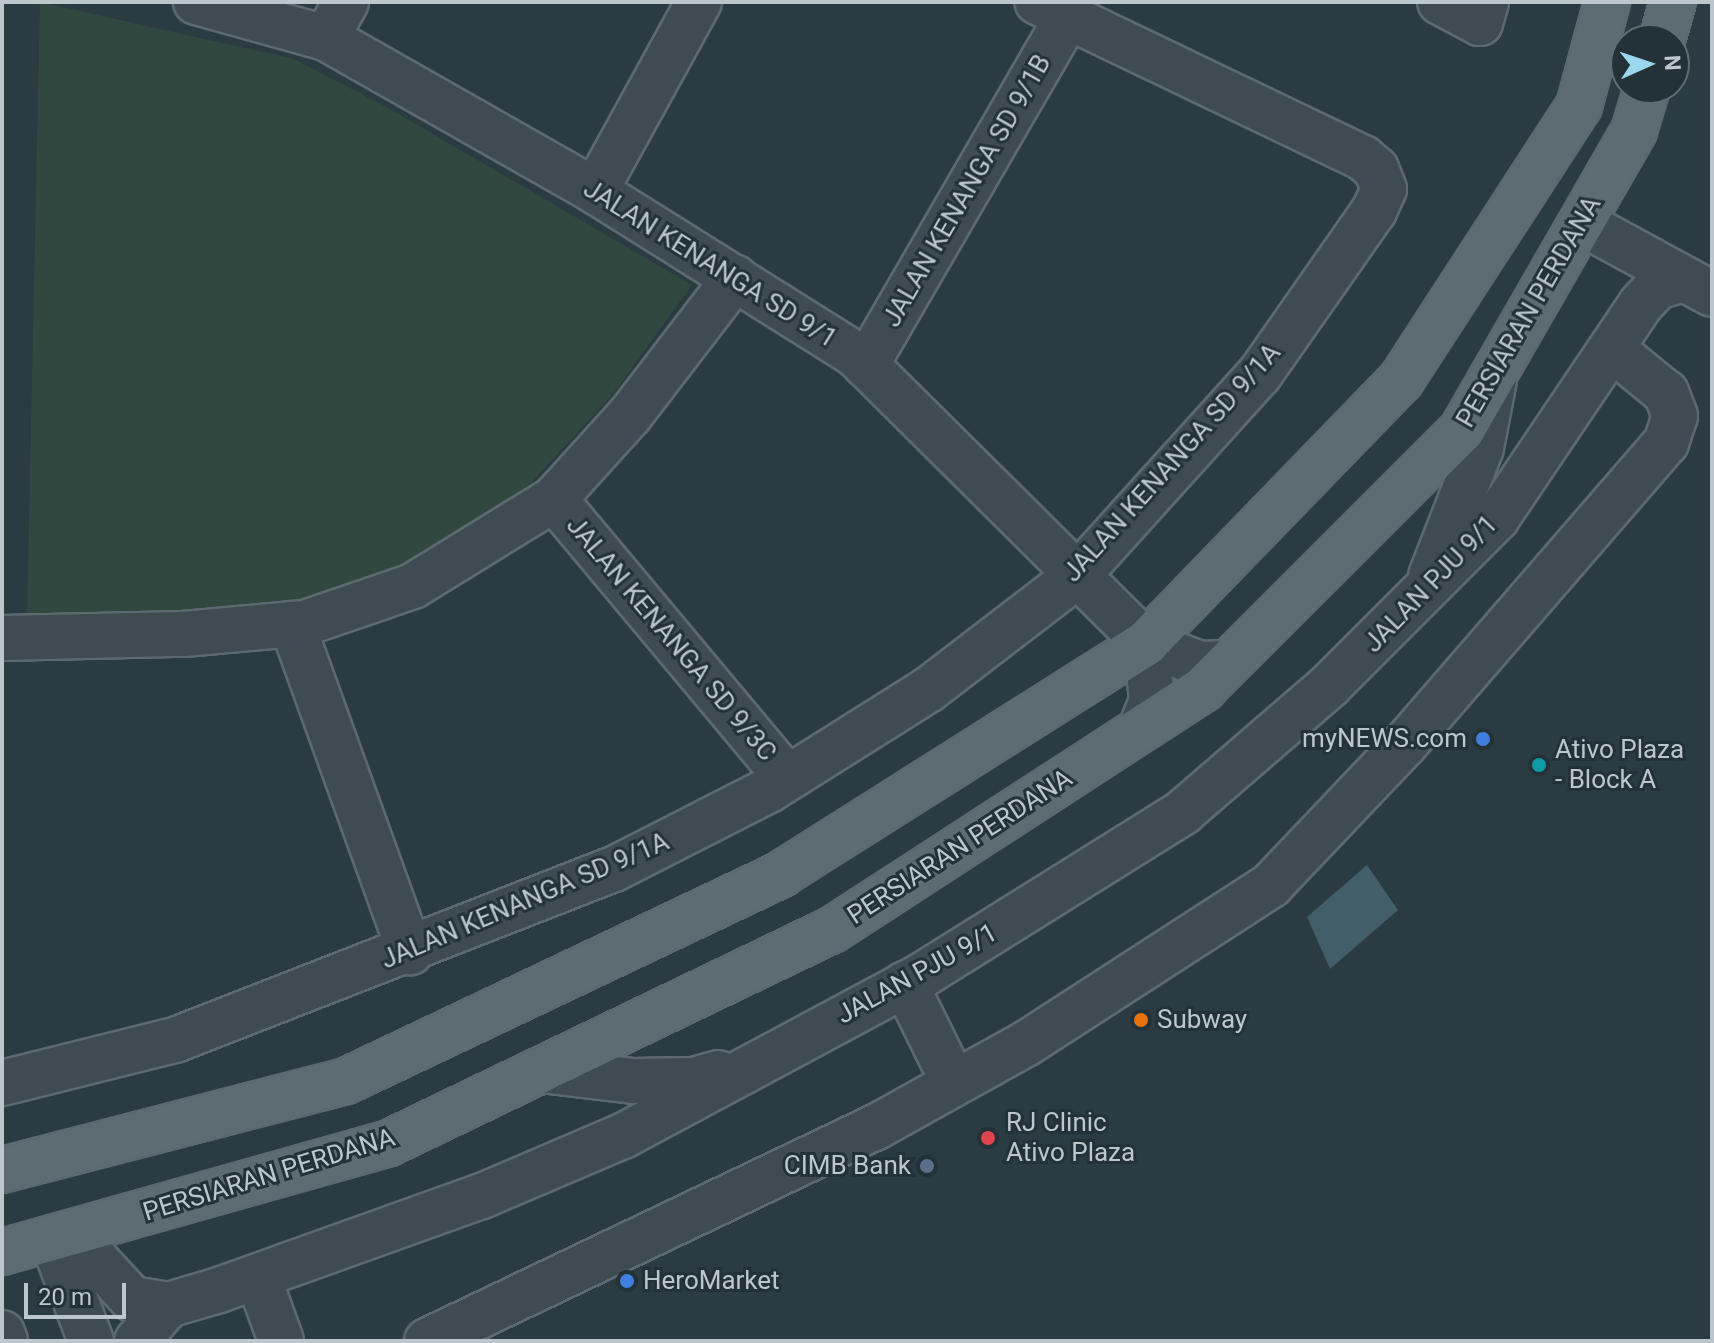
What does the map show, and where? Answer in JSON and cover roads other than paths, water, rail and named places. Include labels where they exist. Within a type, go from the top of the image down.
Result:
[{"type":"main road","points":[[2,1170],[346,1081],[781,874],[1146,643],[1401,380],[1579,106],[1607,2]]},
{"type":"main road","points":[[1667,24],[1673,2]]},
{"type":"main road","name":"PERSIARAN PERDANA","points":[[2,1252],[389,1143],[832,930],[1204,688],[1462,430],[1495,373],[1596,231],[1642,104]]},
{"type":"street","name":"JALAN KENANGA SD 9/1","points":[[196,2],[336,20],[866,365],[1146,643],[1200,664],[1228,663]]},
{"type":"street","points":[[595,191],[699,2]]},
{"type":"street","points":[[1440,2],[1483,12]]},
{"type":"street","name":"JALAN KENANGA SD 9/1A","points":[[2,1083],[175,1040],[410,952],[614,869],[787,778],[928,690],[1078,575],[1259,375],[1374,211],[1384,189],[1376,169],[1363,158],[1052,10]]},
{"type":"street","name":"JALAN KENANGA SD 9/1B","points":[[866,365],[1052,10]]},
{"type":"street","points":[[1596,231],[1698,287]]},
{"type":"street","points":[[427,1341],[876,1127],[1027,1043],[1271,885],[1404,745],[1666,443],[1675,416],[1666,393],[1620,336],[1624,275],[1596,231]]},
{"type":"street","points":[[2,638],[184,634],[292,624],[413,586],[554,499],[630,415],[735,278]]},
{"type":"street","name":"JALAN PJU 9/1","points":[[62,1236],[132,1299],[168,1305],[258,1277],[482,1196],[623,1136],[905,984],[1183,812],[1422,598],[1496,519],[1620,336],[1657,287],[1698,287]]},
{"type":"street","points":[[1422,598],[1481,448],[1495,373]]},
{"type":"street","name":"JALAN KENANGA SD 9/3C","points":[[554,499],[787,778]]},
{"type":"street","points":[[292,624],[410,952]]},
{"type":"street","points":[[1141,728],[1152,701],[1146,643]]},
{"type":"street","points":[[905,984],[954,1083]]},
{"type":"street","points":[[541,1070],[590,1078],[694,1080],[755,1063]]},
{"type":"street","points":[[2,1069],[2,1083]]},
{"type":"street","points":[[62,1236],[91,1341]]},
{"type":"street","points":[[258,1277],[281,1341]]},
{"type":"street","points":[[137,1341],[168,1305]]},
{"type":"street","points":[[2,1333],[5,1341]]},
{"type":"water","points":[[1367,865],[1398,910],[1330,969],[1307,917]]},
{"type":"place","name":"myNEWS.com","points":[[1483,739]]},
{"type":"place","name":"Ativo Plaza - Block A","points":[[1539,765]]},
{"type":"place","name":"Subway","points":[[1141,1020]]},
{"type":"place","name":"RJ Clinic Ativo Plaza","points":[[988,1138]]},
{"type":"place","name":"CIMB Bank","points":[[927,1166]]},
{"type":"place","name":"HeroMarket","points":[[627,1281]]}]
